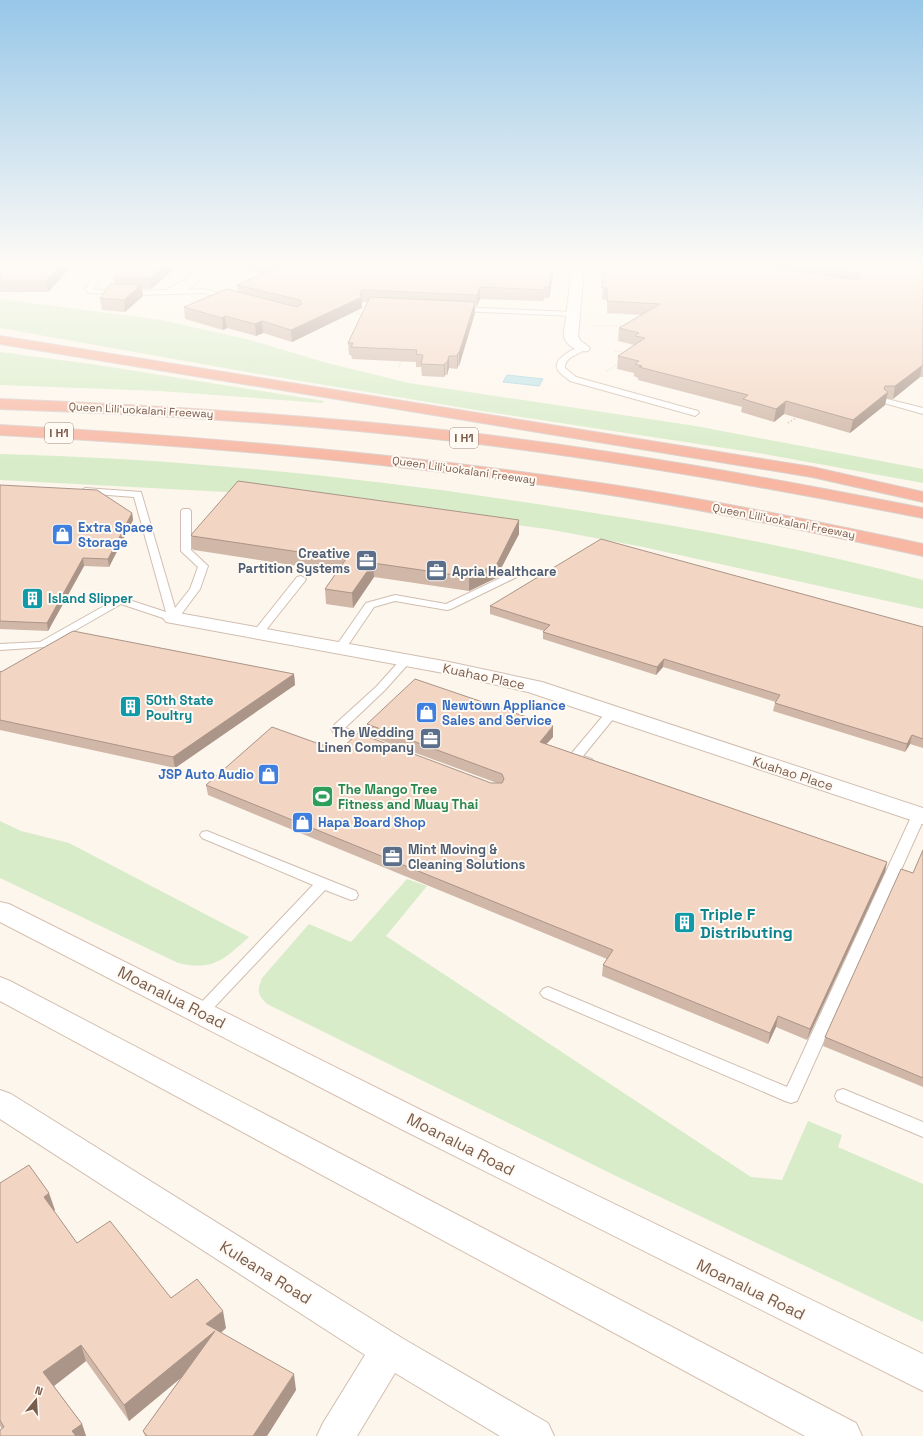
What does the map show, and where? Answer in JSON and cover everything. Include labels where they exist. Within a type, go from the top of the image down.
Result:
[{"type":"highway","points":[[0,340],[812,472],[923,497]]},
{"type":"highway","name":"Queen Liliʻuokalani Freeway","points":[[0,404],[58,405],[246,416],[457,437],[668,466],[779,484],[923,513]]},
{"type":"highway","name":"Queen Liliʻuokalani Freeway","points":[[0,430],[118,435],[293,449],[522,477],[704,505],[800,523],[923,550]]},
{"type":"highway","points":[[0,438],[118,435]]},
{"type":"street","points":[[571,331],[571,336],[574,342],[583,348]]},
{"type":"street","name":"Kuahao Place","points":[[173,618],[406,660],[534,687],[921,815]]},
{"type":"street","name":"Moanalua Road","points":[[0,911],[426,1127],[923,1373]]},
{"type":"street","points":[[0,988],[842,1436]]},
{"type":"street","name":"Kuleana Road","points":[[0,1103],[389,1350],[535,1436]]},
{"type":"street","points":[[336,1436],[389,1350]]},
{"type":"lane","points":[[583,348],[564,358],[562,361],[562,369],[573,379],[695,413]]},
{"type":"lane","points":[[887,401],[923,411]]},
{"type":"lane","points":[[77,490],[138,494],[173,618]]},
{"type":"lane","points":[[173,618],[195,589],[203,566],[186,551],[186,511]]},
{"type":"lane","points":[[340,648],[370,605],[394,598],[447,607],[518,572]]},
{"type":"lane","points":[[258,634],[301,579]]},
{"type":"lane","points":[[0,647],[42,645],[120,600],[173,618]]},
{"type":"lane","points":[[380,746],[336,729],[381,688],[406,660]]},
{"type":"lane","points":[[598,765],[575,757],[612,713]]},
{"type":"lane","points":[[548,993],[791,1096],[921,815]]},
{"type":"lane","points":[[207,835],[351,895]]},
{"type":"lane","points":[[880,864],[895,869]]},
{"type":"lane","points":[[201,1012],[323,883]]},
{"type":"lane","points":[[843,1096],[923,1130]]},
{"type":"path","points":[[615,351],[628,352]]},
{"type":"path","points":[[399,367],[404,354]]},
{"type":"path","points":[[788,423],[803,413]]},
{"type":"green space","points":[[17,331],[210,331],[246,339],[327,363],[409,383],[696,426],[923,469],[923,483],[764,454],[482,411],[247,372]]},
{"type":"green space","points":[[0,352],[98,365],[324,401],[322,403],[160,391],[0,385]]},
{"type":"green space","points":[[0,454],[143,460],[286,472],[428,488],[658,523],[835,558],[923,580],[923,609],[643,547],[547,529],[329,501],[245,493],[0,480]]},
{"type":"green space","points":[[0,821],[21,831],[69,843],[249,937],[232,952],[217,962],[201,966],[178,963],[0,878]]},
{"type":"green space","points":[[407,879],[427,886],[386,936],[751,1177],[782,1180],[808,1121],[842,1135],[838,1147],[923,1184],[923,1322],[616,1176],[267,1004],[264,1001],[259,992],[259,986],[262,978],[309,924],[351,942]]},
{"type":"water","points":[[507,375],[543,379],[539,386],[503,382]]},
{"type":"building","points":[[354,331],[466,331],[459,353],[457,356],[449,356],[447,363],[444,365],[421,364],[423,355],[416,354],[417,350],[351,347],[353,343],[348,343]]},
{"type":"building","points":[[631,331],[923,331],[923,365],[895,386],[885,386],[884,389],[888,392],[853,420],[786,401],[776,409],[743,399],[748,395],[639,367],[642,366],[635,364],[639,361],[618,356],[645,338],[635,336],[639,333]]},
{"type":"building","points":[[238,481],[519,520],[497,564],[469,577],[373,563],[352,593],[325,589],[346,559],[192,536],[191,535]]},
{"type":"building","points":[[0,485],[97,490],[132,513],[108,559],[83,558],[47,623],[0,621]]},
{"type":"building","points":[[601,539],[923,627],[923,739],[912,735],[907,744],[775,703],[780,695],[664,659],[657,667],[543,632],[550,625],[490,606]]},
{"type":"building","name":"50th State Poultry","points":[[73,631],[294,674],[173,757],[0,720],[0,671],[1,672]]},
{"type":"building","name":"Triple F Distributing","points":[[415,679],[553,726],[540,742],[887,862],[810,1029],[778,1016],[770,1033],[603,965],[613,950],[206,785],[272,727],[339,751],[358,733],[491,783],[502,783],[504,779],[502,774],[367,724]]},
{"type":"building","points":[[923,850],[923,1078],[825,1037],[901,869],[913,873]]},
{"type":"building","points":[[29,1165],[49,1193],[44,1197],[77,1243],[110,1221],[171,1298],[197,1279],[223,1311],[206,1324],[294,1374],[253,1436],[147,1436],[143,1431],[215,1331],[124,1405],[81,1345],[43,1372],[82,1424],[72,1431],[76,1436],[0,1436],[0,1430],[4,1427],[0,1420],[0,1183]]},
{"type":"place","name":"Extra Space Storage","points":[[63,534]]},
{"type":"place","name":"Creative Partition Systems","points":[[366,560]]},
{"type":"place","name":"Apria Healthcare","points":[[437,571]]},
{"type":"place","name":"Island Slipper","points":[[33,598]]},
{"type":"place","name":"50th State Poultry","points":[[131,707]]},
{"type":"place","name":"Newtown Appliance Sales and Service","points":[[426,712]]},
{"type":"place","name":"The Wedding Linen Company","points":[[430,739]]},
{"type":"place","name":"JSP Auto Audio","points":[[269,774]]},
{"type":"place","name":"The Mango Tree Fitness and Muay Thai","points":[[322,796]]},
{"type":"place","name":"Hapa Board Shop","points":[[303,822]]},
{"type":"place","name":"Mint Moving & Cleaning Solutions","points":[[392,856]]},
{"type":"place","name":"Triple F Distributing","points":[[684,923]]}]
